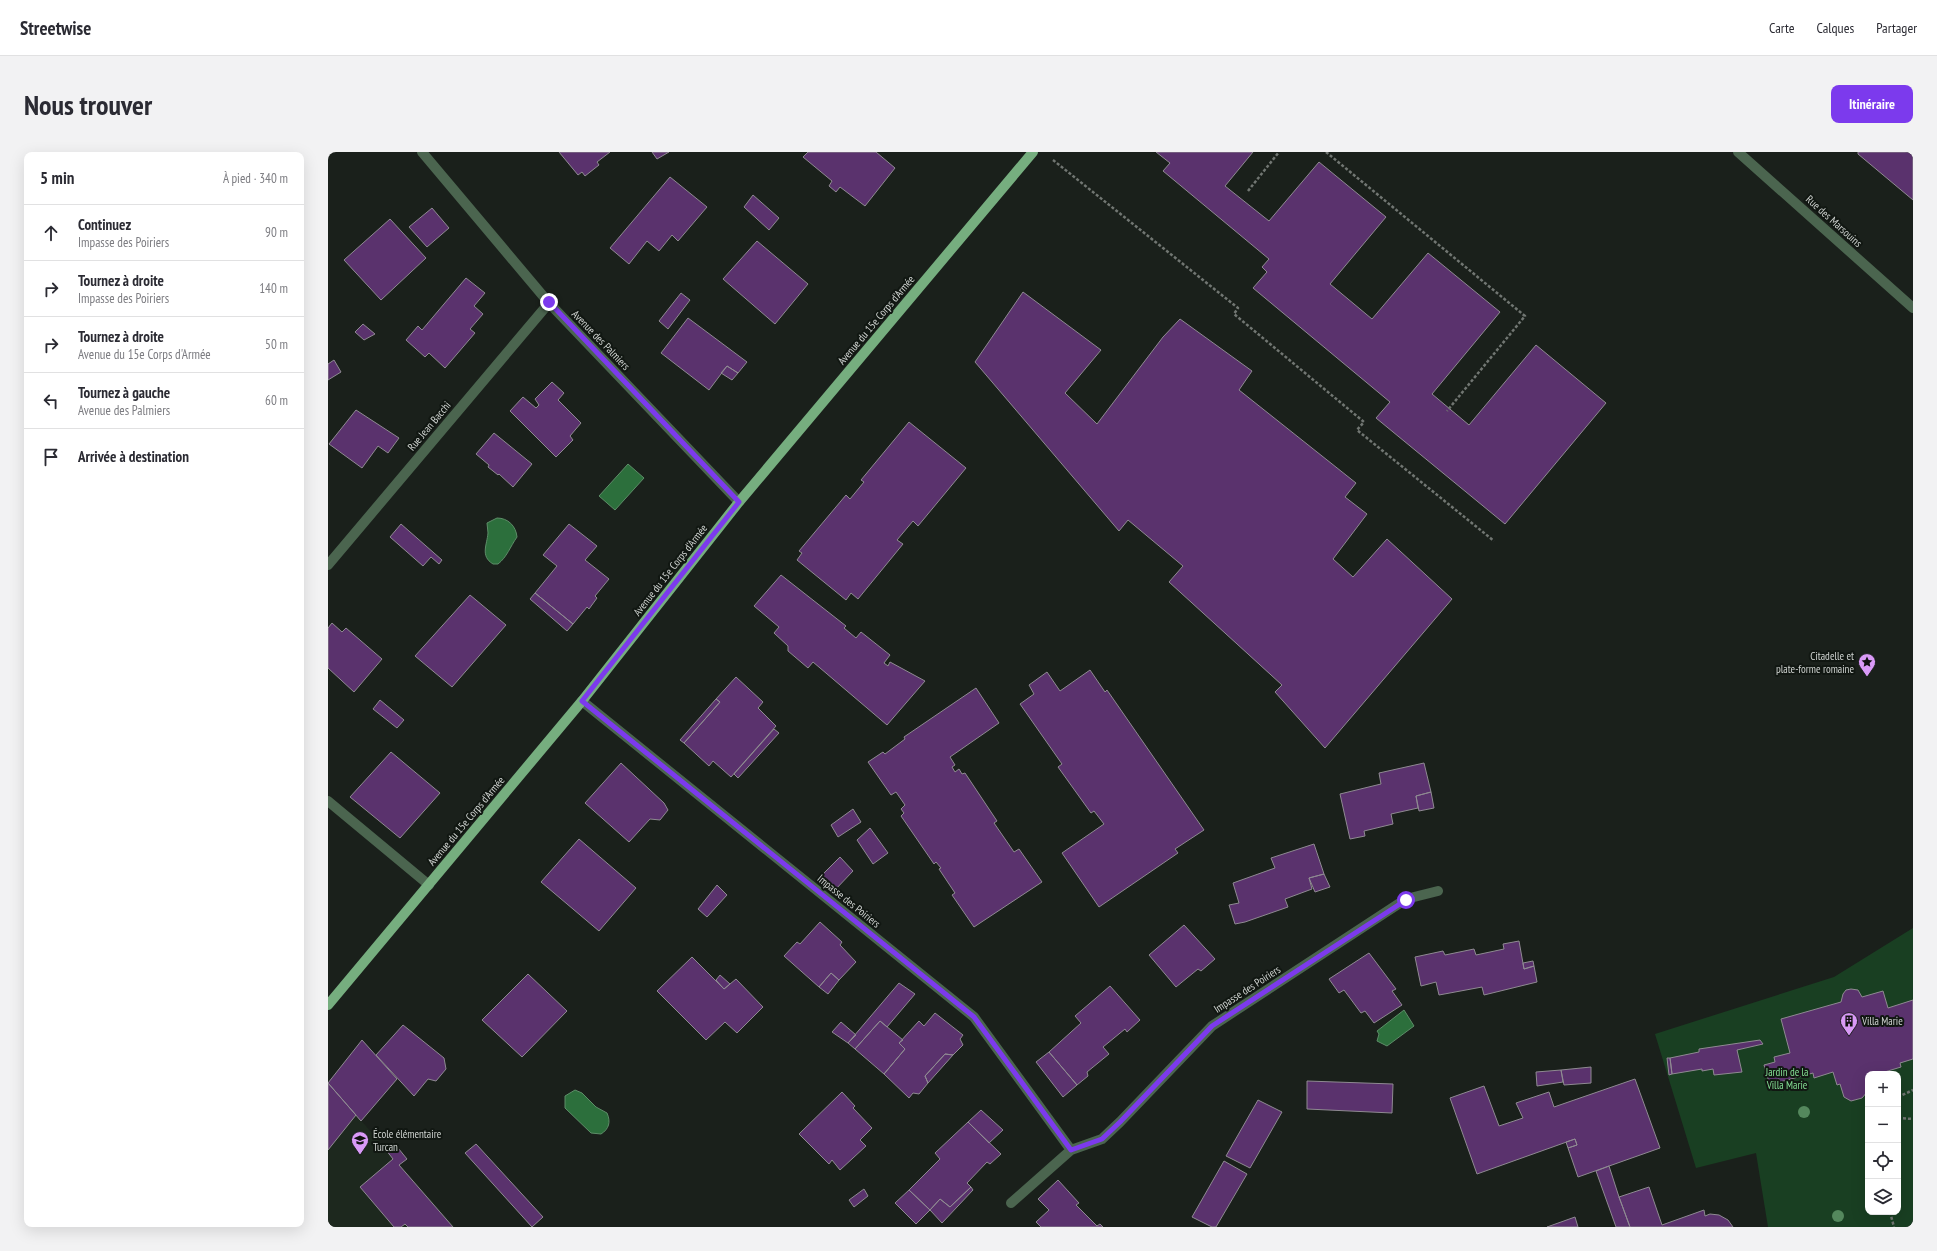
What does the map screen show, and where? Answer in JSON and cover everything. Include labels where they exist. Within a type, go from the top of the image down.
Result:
[{"type":"main road","name":"Avenue du 15e Corps d'Armée","points":[[328,1005],[582,701],[739,502],[1033,152]]},
{"type":"street","name":"Avenue des Palmiers","points":[[422,152],[549,302],[739,502]]},
{"type":"street","name":"Rue des Marsouins","points":[[1738,152],[1913,308]]},
{"type":"street","name":"Rue Jean Bacchi","points":[[328,565],[549,302]]},
{"type":"street","name":"Impasse des Poiriers","points":[[582,701],[974,1017],[1071,1150]]},
{"type":"street","points":[[328,800],[429,885]]},
{"type":"street","name":"Impasse des Poiriers","points":[[1011,1203],[1071,1150],[1102,1139],[1212,1026],[1406,900],[1438,891]]},
{"type":"path","points":[[1248,190],[1279,152]]},
{"type":"path","points":[[1326,152],[1525,316],[1447,411]]},
{"type":"path","points":[[1049,156],[1238,308],[1234,314],[1364,422],[1357,430],[1494,541]]},
{"type":"path","points":[[1901,1096],[1913,1090]]},
{"type":"path","points":[[1901,1118],[1913,1119]]},
{"type":"path","points":[[1891,1215],[1894,1227]]},
{"type":"shaded area","points":[[628,464],[644,478],[615,510],[599,496]]},
{"type":"shaded area","points":[[497,518],[505,519],[511,523],[515,529],[517,537],[501,561],[498,564],[493,564],[489,561],[485,554],[488,533],[487,523]]},
{"type":"shaded area","points":[[1404,1010],[1414,1026],[1387,1046],[1377,1041],[1379,1034],[1377,1031]]},
{"type":"shaded area","name":"École élémentaire Turcan","points":[[328,1083],[455,1227],[328,1227]]},
{"type":"shaded area","points":[[575,1090],[582,1093],[596,1107],[607,1113],[609,1119],[608,1125],[606,1130],[601,1134],[591,1133],[565,1108],[565,1096]]},
{"type":"green space","name":"Jardin de la Villa Marie","points":[[1913,928],[1913,1227],[1768,1227],[1756,1153],[1696,1168],[1655,1034],[1834,977]]},
{"type":"building","points":[[559,152],[610,152],[597,162],[599,165],[585,176],[582,172],[578,175]]},
{"type":"building","points":[[652,152],[669,152],[657,159]]},
{"type":"building","points":[[808,152],[876,152],[895,168],[865,206],[840,187],[836,192],[829,186],[832,181],[803,157]]},
{"type":"building","points":[[1156,152],[1253,152],[1225,186],[1269,221],[1319,162],[1386,217],[1330,284],[1372,319],[1428,253],[1500,312],[1432,394],[1469,425],[1536,345],[1606,403],[1505,524],[1376,418],[1390,402],[1253,288],[1267,272],[1262,267],[1269,259],[1163,171],[1170,163]]},
{"type":"building","points":[[1858,152],[1913,152],[1913,200],[1858,154]]},
{"type":"building","points":[[670,177],[707,207],[678,241],[672,235],[659,251],[647,241],[629,264],[610,248]]},
{"type":"building","points":[[753,195],[779,218],[769,230],[744,207]]},
{"type":"building","points":[[432,208],[449,228],[427,247],[409,227]]},
{"type":"building","points":[[390,219],[426,258],[381,300],[344,260]]},
{"type":"building","points":[[757,241],[808,284],[775,324],[723,279]]},
{"type":"building","points":[[466,278],[485,293],[474,306],[483,314],[470,329],[475,333],[445,368],[429,353],[425,357],[406,340],[418,326],[422,330]]},
{"type":"building","points":[[1023,292],[1101,350],[1065,393],[1097,424],[1163,337],[1180,319],[1252,371],[1239,390],[1356,483],[1345,497],[1367,514],[1333,559],[1353,577],[1387,539],[1452,599],[1325,748],[1275,692],[1282,685],[1169,582],[1183,566],[1128,520],[1119,531],[975,362]]},
{"type":"building","points":[[681,293],[690,300],[668,329],[659,321]]},
{"type":"building","points":[[688,318],[747,362],[738,373],[727,366],[709,390],[661,353]]},
{"type":"building","points":[[363,324],[375,334],[364,340],[355,332]]},
{"type":"building","points":[[334,360],[341,372],[328,380],[328,364]]},
{"type":"building","points":[[727,366],[738,373],[732,380],[721,373]]},
{"type":"building","points":[[552,382],[564,393],[558,400],[581,423],[570,436],[573,440],[556,457],[510,411],[523,397],[536,408],[539,405],[535,399]]},
{"type":"building","points":[[356,410],[399,438],[388,453],[378,446],[362,468],[329,444]]},
{"type":"building","points":[[909,422],[966,468],[918,526],[913,521],[897,540],[903,544],[858,599],[851,593],[846,600],[797,560],[802,553],[799,551],[846,495],[850,499],[864,482],[861,480]]},
{"type":"building","points":[[494,433],[532,464],[513,487],[499,474],[498,475],[488,467],[489,465],[476,454]]},
{"type":"building","points":[[401,524],[442,560],[439,564],[431,557],[423,566],[390,537]]},
{"type":"building","points":[[569,524],[597,546],[585,560],[609,579],[595,596],[597,598],[589,609],[587,607],[573,624],[535,593],[557,566],[543,555]]},
{"type":"building","points":[[781,575],[846,626],[844,628],[856,638],[861,632],[890,655],[884,663],[888,666],[890,662],[925,681],[887,725],[813,662],[808,668],[788,651],[788,646],[774,633],[779,627],[754,606]]},
{"type":"building","points":[[535,593],[573,624],[567,631],[530,599]]},
{"type":"building","points":[[470,595],[506,625],[452,687],[415,656]]},
{"type":"building","points":[[332,623],[342,632],[346,628],[382,659],[354,692],[328,668],[328,628]]},
{"type":"building","points":[[1090,670],[1105,692],[1107,690],[1204,830],[1175,849],[1178,853],[1099,907],[1062,853],[1104,824],[1094,811],[1091,813],[1058,767],[1062,764],[1020,704],[1034,694],[1029,685],[1047,672],[1060,691]]},
{"type":"building","points":[[736,677],[763,702],[758,708],[776,726],[731,777],[713,761],[709,766],[684,743],[720,702],[716,699]]},
{"type":"building","points":[[976,688],[999,723],[950,757],[955,765],[952,767],[955,772],[959,769],[962,774],[965,773],[997,821],[994,823],[1014,852],[1019,849],[1042,882],[974,927],[952,895],[955,893],[939,869],[941,868],[936,862],[934,864],[901,816],[904,813],[901,809],[905,805],[896,792],[891,795],[868,762],[883,752],[885,754],[905,739],[904,737]]},
{"type":"building","points":[[716,699],[720,702],[684,743],[680,740]]},
{"type":"building","points":[[380,700],[404,720],[397,728],[373,709]]},
{"type":"building","points":[[774,729],[779,733],[738,778],[734,774]]},
{"type":"building","points":[[391,752],[440,793],[400,838],[350,797]]},
{"type":"building","points":[[621,763],[664,803],[668,810],[660,820],[650,819],[629,842],[585,803]]},
{"type":"building","points":[[1424,763],[1431,792],[1416,796],[1418,808],[1391,814],[1393,824],[1364,831],[1365,836],[1350,839],[1340,794],[1381,784],[1379,773]]},
{"type":"building","points":[[1431,792],[1434,808],[1419,811],[1416,796]]},
{"type":"building","points":[[853,809],[861,822],[838,837],[831,825]]},
{"type":"building","points":[[870,828],[888,853],[873,864],[857,840]]},
{"type":"building","points":[[579,839],[636,888],[599,931],[541,882]]},
{"type":"building","points":[[1314,844],[1324,874],[1309,878],[1312,889],[1285,899],[1288,907],[1235,924],[1229,905],[1239,903],[1233,883],[1275,868],[1271,858]]},
{"type":"building","points":[[840,857],[853,871],[834,891],[819,878]]},
{"type":"building","points":[[1324,874],[1330,887],[1315,892],[1309,878]]},
{"type":"building","points":[[717,885],[727,895],[707,917],[698,909]]},
{"type":"building","points":[[820,922],[842,942],[840,945],[856,962],[839,980],[831,973],[819,987],[784,956],[797,942],[800,944]]},
{"type":"building","points":[[1184,925],[1215,959],[1201,971],[1198,969],[1176,987],[1149,955]]},
{"type":"building","points":[[1519,941],[1524,969],[1534,966],[1537,982],[1484,995],[1482,987],[1439,995],[1436,982],[1421,986],[1415,957],[1443,951],[1445,955],[1474,949],[1476,955],[1504,949],[1503,944]]},
{"type":"building","points":[[1369,953],[1396,989],[1392,991],[1402,1005],[1374,1023],[1365,1011],[1361,1013],[1344,990],[1339,993],[1329,979]]},
{"type":"building","points":[[692,957],[724,989],[736,979],[763,1007],[737,1033],[725,1022],[706,1040],[657,991]]},
{"type":"building","points":[[1533,961],[1534,966],[1524,969],[1523,963]]},
{"type":"building","points":[[831,973],[839,980],[828,994],[819,987]]},
{"type":"building","points":[[528,974],[567,1011],[522,1057],[482,1020]]},
{"type":"building","points":[[720,975],[730,984],[724,989],[716,980]]},
{"type":"building","points":[[899,983],[915,994],[887,1027],[880,1021],[855,1049],[848,1043]]},
{"type":"building","points":[[1110,986],[1140,1020],[1127,1032],[1125,1029],[1103,1047],[1109,1054],[1087,1072],[1088,1076],[1077,1085],[1049,1052],[1081,1023],[1075,1016]]},
{"type":"building","name":"Villa Marie","points":[[1846,990],[1858,990],[1862,997],[1883,991],[1888,1008],[1913,1000],[1913,1059],[1900,1063],[1901,1067],[1888,1071],[1865,1071],[1865,1094],[1862,1098],[1851,1101],[1844,1097],[1840,1084],[1837,1085],[1833,1072],[1814,1078],[1813,1073],[1780,1082],[1779,1079],[1769,1082],[1764,1065],[1775,1062],[1774,1057],[1790,1053],[1781,1019],[1841,1002],[1843,994]]},
{"type":"building","points":[[935,1013],[963,1035],[960,1039],[963,1045],[953,1055],[945,1054],[925,1076],[928,1083],[919,1094],[913,1093],[909,1098],[884,1074],[905,1049],[899,1043],[919,1021],[924,1026]]},
{"type":"building","points":[[880,1021],[903,1040],[899,1043],[905,1049],[884,1074],[855,1049]]},
{"type":"building","points":[[841,1022],[856,1035],[848,1043],[832,1032]]},
{"type":"building","points":[[403,1025],[444,1058],[446,1069],[436,1081],[428,1079],[414,1096],[376,1055]]},
{"type":"building","points":[[362,1040],[397,1079],[361,1121],[328,1083]]},
{"type":"building","points":[[1760,1040],[1763,1044],[1737,1050],[1742,1072],[1714,1075],[1713,1069],[1702,1071],[1702,1069],[1672,1074],[1670,1058],[1699,1052],[1699,1049]]},
{"type":"building","points":[[1049,1052],[1077,1085],[1063,1097],[1036,1062]]},
{"type":"building","points":[[945,1054],[953,1055],[928,1083],[925,1076]]},
{"type":"building","points":[[1667,1058],[1670,1058],[1672,1074],[1669,1075]]},
{"type":"building","points":[[1591,1067],[1591,1083],[1564,1085],[1561,1070]]},
{"type":"building","points":[[1561,1070],[1563,1082],[1537,1086],[1536,1072]]},
{"type":"building","points":[[1635,1079],[1660,1148],[1578,1177],[1568,1148],[1577,1145],[1575,1139],[1477,1174],[1450,1098],[1484,1086],[1499,1126],[1523,1118],[1516,1103],[1549,1092],[1554,1107]]},
{"type":"building","points":[[1307,1081],[1393,1084],[1392,1113],[1307,1109]]},
{"type":"building","points":[[328,1083],[356,1115],[328,1150]]},
{"type":"building","points":[[842,1092],[855,1106],[853,1108],[872,1128],[860,1140],[866,1146],[840,1170],[832,1160],[829,1164],[799,1134]]},
{"type":"building","points":[[1258,1100],[1282,1112],[1250,1168],[1226,1156]]},
{"type":"building","points":[[981,1110],[1003,1130],[989,1143],[968,1122]]},
{"type":"building","points":[[968,1122],[1001,1154],[990,1164],[987,1162],[967,1183],[971,1187],[950,1207],[940,1199],[930,1210],[909,1190],[940,1159],[935,1153]]},
{"type":"building","points":[[1575,1139],[1577,1145],[1568,1148],[1566,1142]]},
{"type":"building","points":[[394,1143],[407,1159],[399,1165],[453,1227],[408,1227],[405,1224],[401,1227],[394,1227],[360,1187],[393,1159],[386,1150]]},
{"type":"building","points":[[476,1144],[543,1217],[532,1227],[465,1153]]},
{"type":"building","points":[[1224,1161],[1247,1174],[1216,1227],[1212,1227],[1192,1217]]},
{"type":"building","points":[[1609,1166],[1630,1227],[1616,1227],[1596,1171]]},
{"type":"building","points":[[1058,1180],[1079,1203],[1076,1205],[1097,1226],[1100,1224],[1103,1227],[1041,1227],[1036,1222],[1049,1210],[1038,1199]]},
{"type":"building","points":[[971,1187],[973,1190],[942,1223],[930,1210],[940,1199],[950,1207]]},
{"type":"building","points":[[1649,1187],[1662,1225],[1704,1210],[1705,1216],[1710,1214],[1719,1215],[1728,1220],[1733,1227],[1630,1227],[1619,1197]]},
{"type":"building","points":[[864,1189],[868,1196],[854,1207],[849,1200]]},
{"type":"building","points":[[909,1190],[930,1210],[916,1224],[895,1203]]},
{"type":"building","points":[[1575,1217],[1578,1227],[1547,1227]]},
{"type":"place","name":"Citadelle et plate-forme romaine","points":[[1867,677]]},
{"type":"place","name":"Villa Marie","points":[[1849,1036]]},
{"type":"place","name":"École élémentaire Turcan","points":[[360,1155]]},
{"type":"route","points":[[549,302],[739,502],[582,701],[974,1017],[1071,1150],[1102,1139],[1212,1026],[1406,900]]}]
